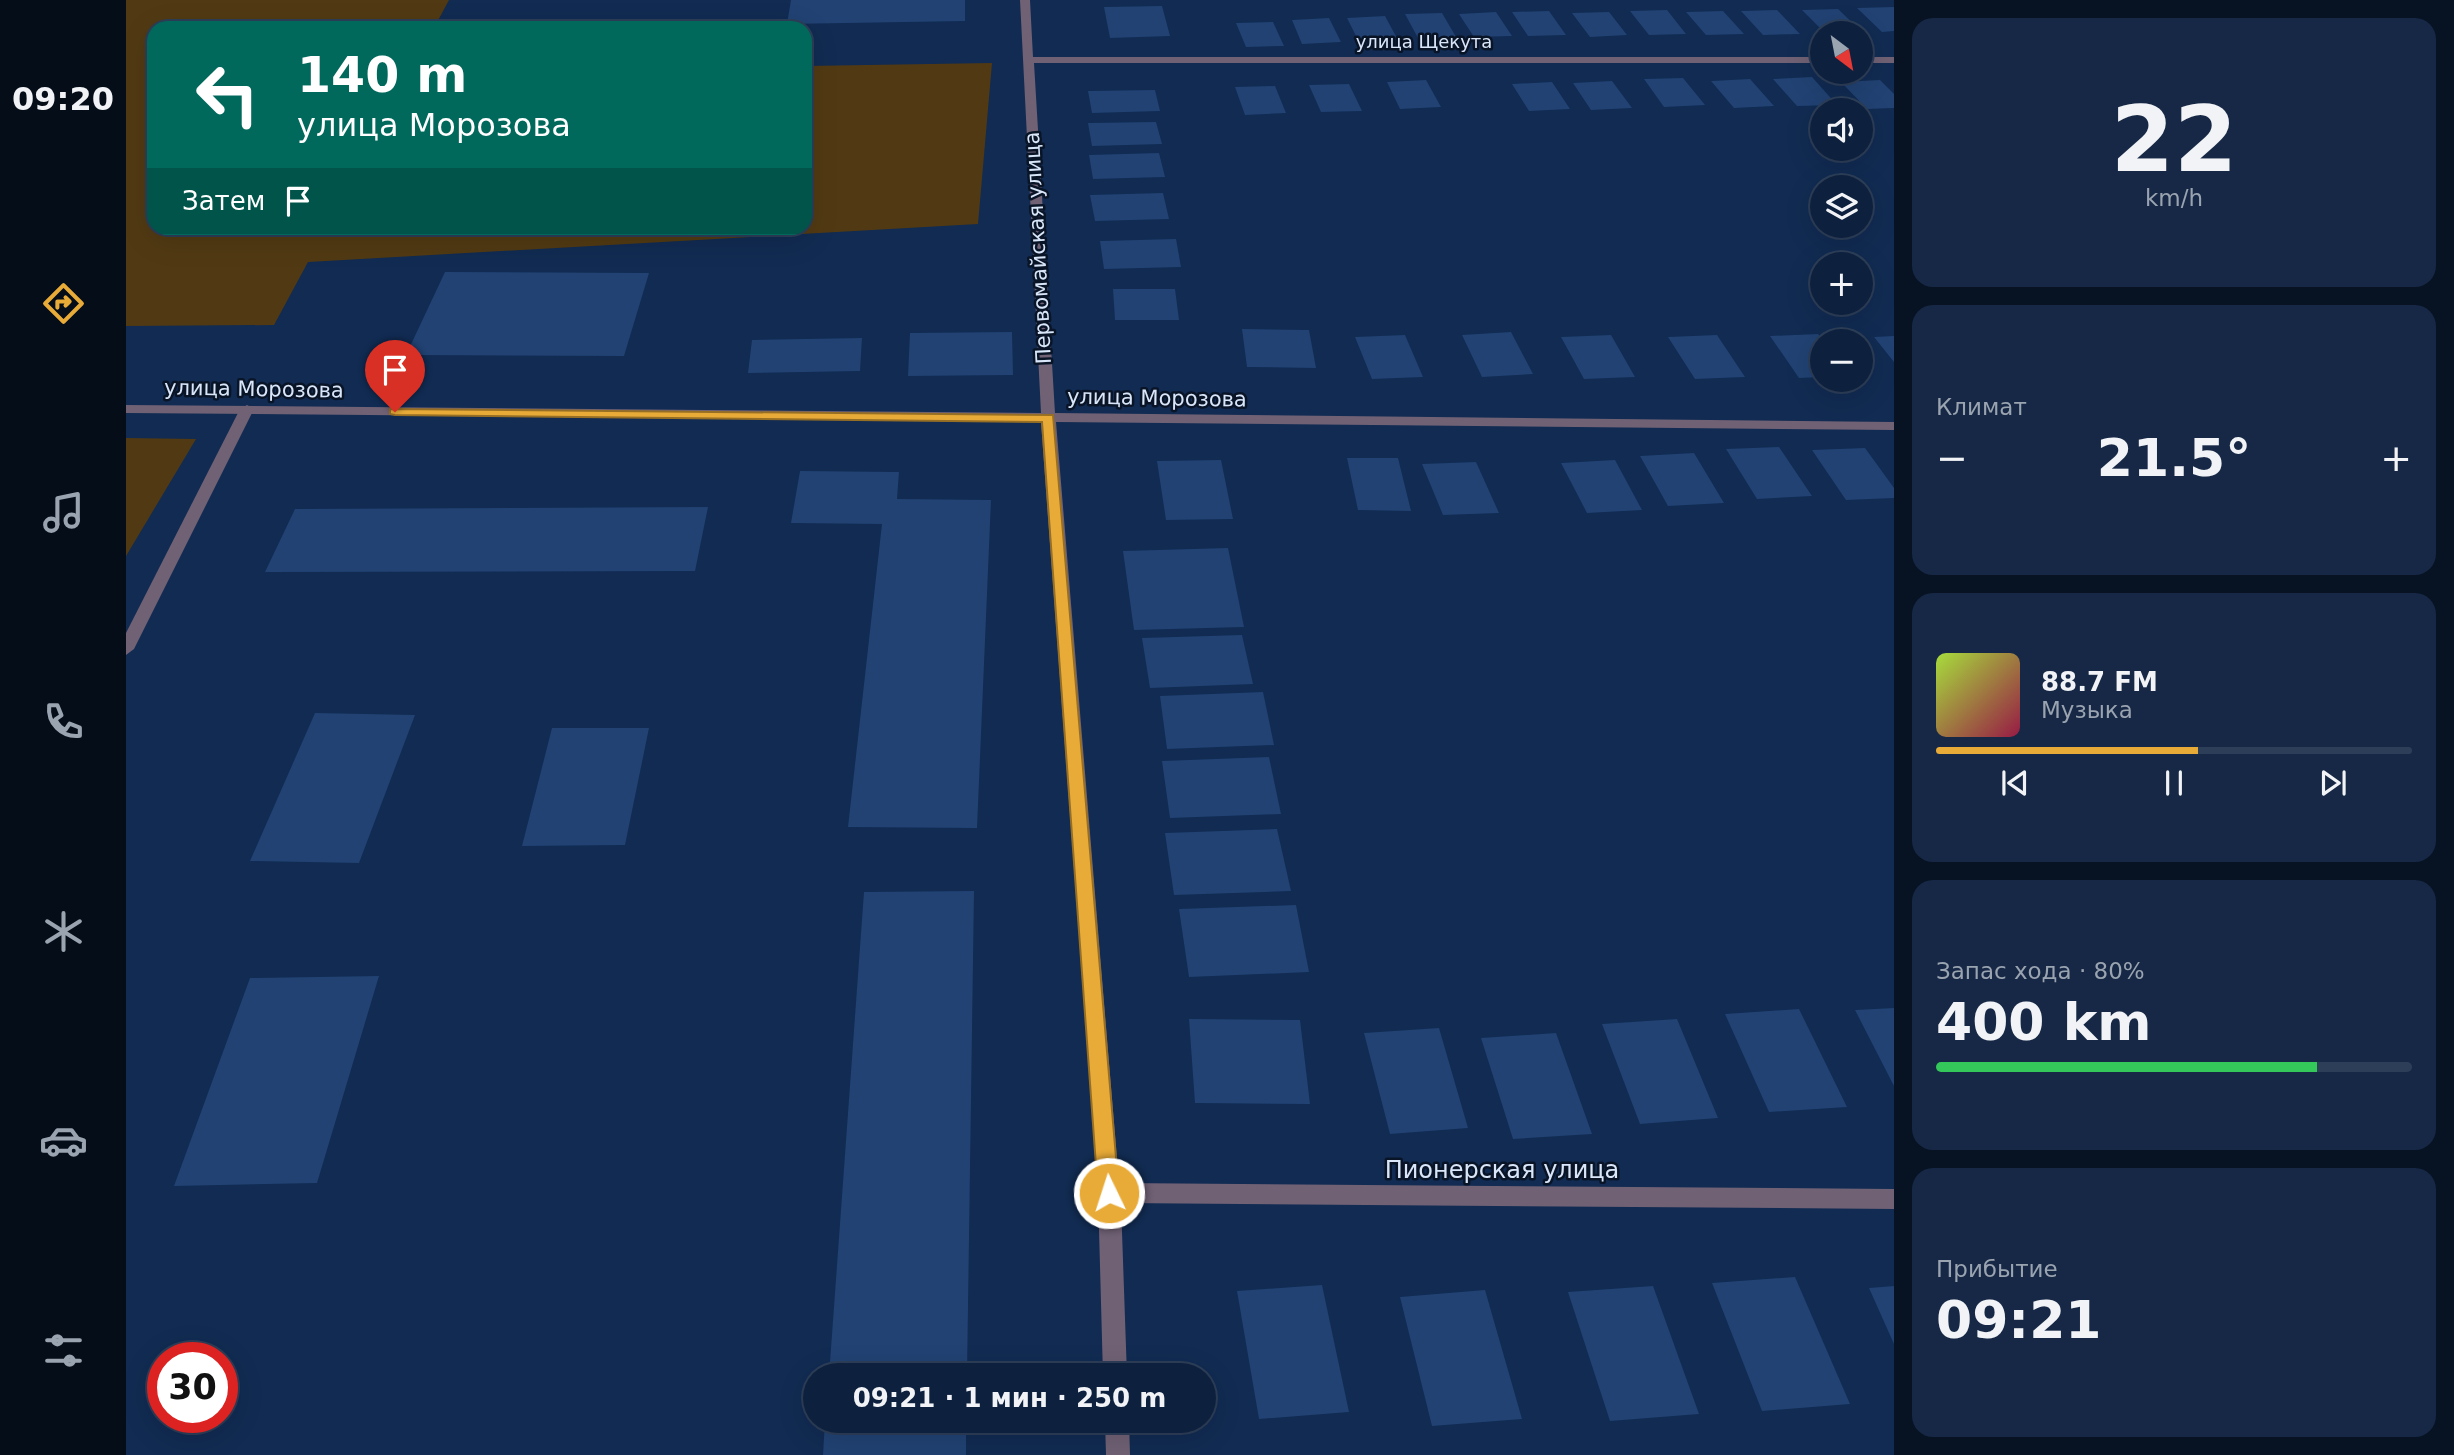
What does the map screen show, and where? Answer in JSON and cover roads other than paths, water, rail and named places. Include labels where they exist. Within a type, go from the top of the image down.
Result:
[{"type":"street","name":"Первомайская улица","points":[[1025,0],[1048,418],[1109,1193],[1115,1363]]},
{"type":"street","name":"улица Щекута","points":[[1027,60],[1810,60]]},
{"type":"street","points":[[1873,60],[1894,60]]},
{"type":"street","name":"улица Морозова","points":[[126,409],[1894,426]]},
{"type":"street","points":[[126,649],[247,409]]},
{"type":"street","name":"Пионерская улица","points":[[1109,1193],[1894,1199]]},
{"type":"street","points":[[1117,1433],[1118,1455]]}]
